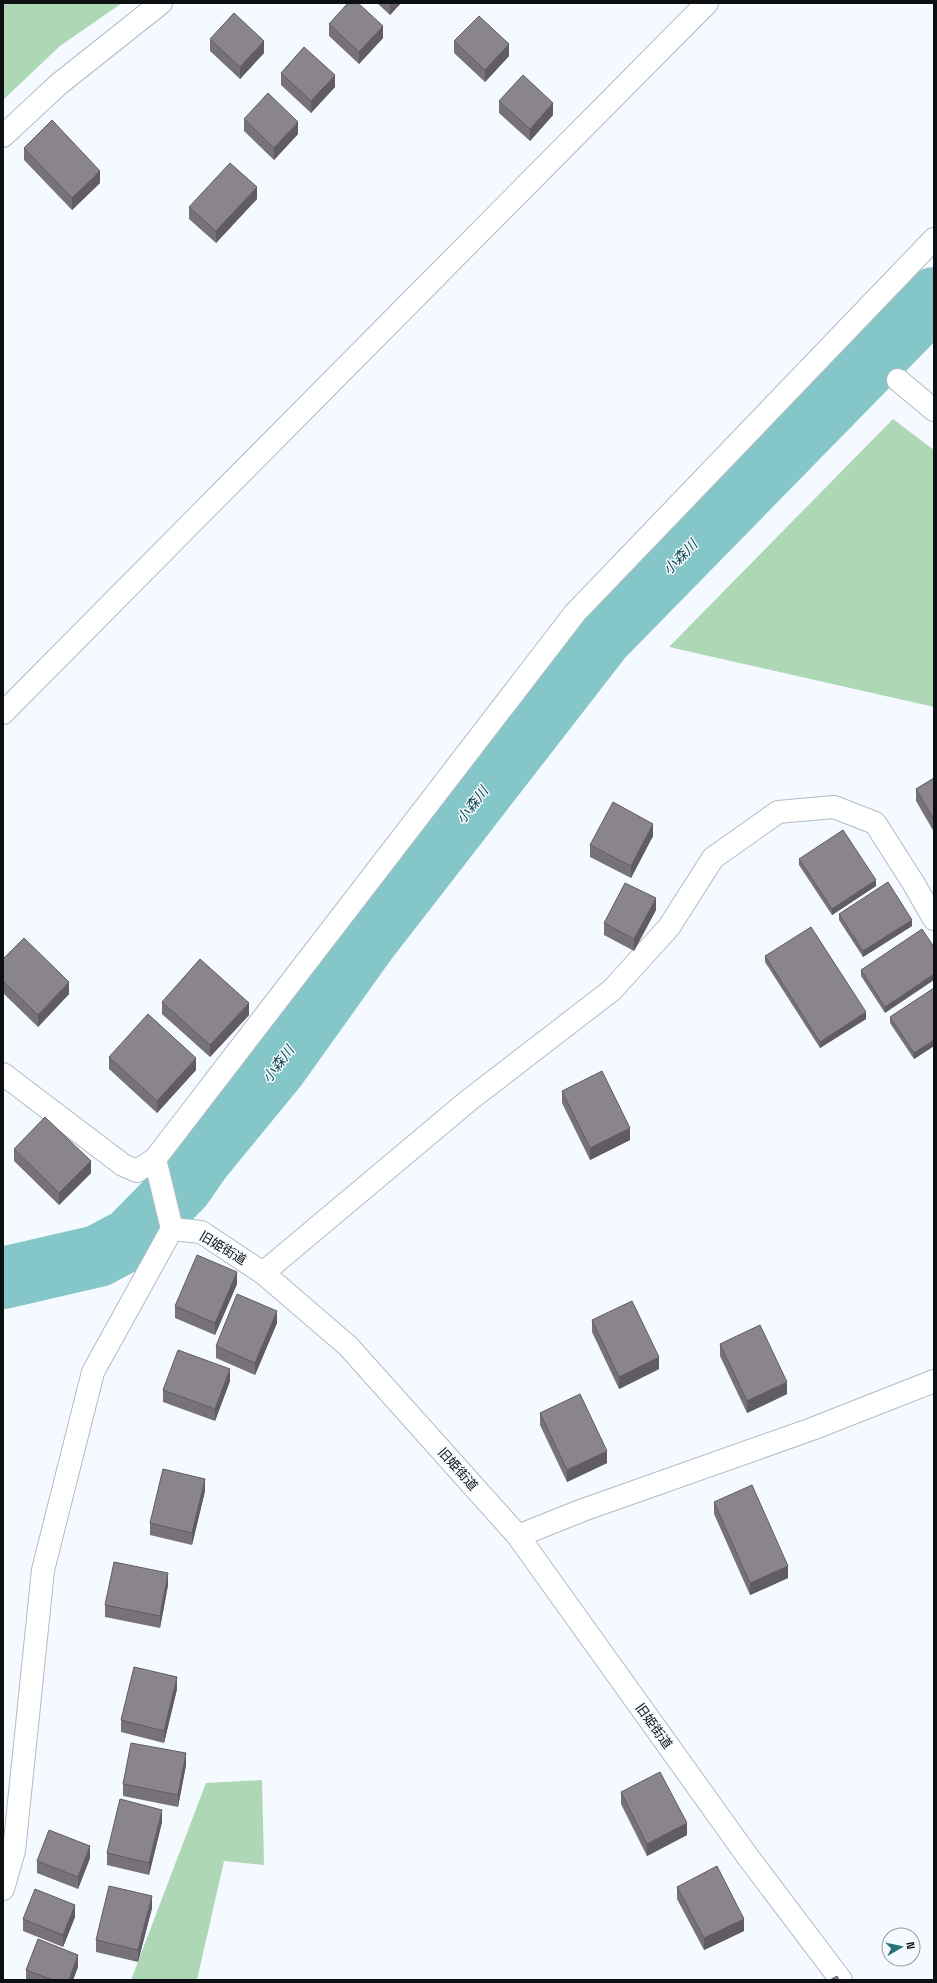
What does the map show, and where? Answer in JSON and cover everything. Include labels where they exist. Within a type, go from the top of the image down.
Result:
[{"type":"street","points":[[3,136],[59,84],[161,3]]},
{"type":"street","points":[[3,713],[707,3]]},
{"type":"street","points":[[3,1074],[123,1165],[137,1172],[155,1160],[575,613],[934,240]]},
{"type":"street","points":[[898,380],[934,410]]},
{"type":"street","points":[[263,1273],[468,1101],[612,990],[669,927],[713,858],[778,812],[834,806],[875,823],[914,884],[934,919]]},
{"type":"street","points":[[3,1888],[14,1852],[43,1570],[93,1372],[172,1229],[155,1160]]},
{"type":"street","name":"旧姫街道","points":[[172,1229],[200,1232],[263,1273],[348,1346],[518,1536],[748,1857],[841,1980]]},
{"type":"street","points":[[518,1536],[583,1510],[812,1429],[934,1381]]},
{"type":"green space","points":[[3,3],[122,3],[60,46],[3,100]]},
{"type":"green space","points":[[893,419],[934,450],[934,707],[669,647]]},
{"type":"green space","points":[[262,1780],[264,1865],[224,1861],[197,1980],[131,1980],[206,1783]]},
{"type":"building","points":[[348,3],[358,3],[383,26],[359,52],[329,24]]},
{"type":"building","points":[[234,13],[264,41],[240,67],[210,39]]},
{"type":"building","points":[[479,16],[509,44],[485,70],[454,41]]},
{"type":"building","points":[[304,47],[335,75],[311,101],[281,73]]},
{"type":"building","points":[[523,75],[553,103],[530,129],[499,101]]},
{"type":"building","points":[[268,93],[298,122],[274,148],[244,119]]},
{"type":"building","points":[[52,120],[100,171],[72,198],[24,148]]},
{"type":"building","points":[[230,163],[257,187],[216,231],[189,207]]},
{"type":"building","points":[[934,778],[934,820],[916,789]]},
{"type":"building","points":[[613,802],[653,824],[631,866],[590,845]]},
{"type":"building","points":[[843,830],[876,880],[832,909],[799,859]]},
{"type":"building","points":[[888,882],[912,920],[863,951],[839,914]]},
{"type":"building","points":[[625,883],[656,898],[634,939],[604,923]]},
{"type":"building","points":[[811,927],[866,1012],[820,1042],[765,956]]},
{"type":"building","points":[[922,929],[934,947],[934,974],[885,1007],[861,970]]},
{"type":"building","points":[[24,938],[69,982],[38,1015],[3,981],[3,959]]},
{"type":"building","points":[[200,959],[249,1003],[210,1045],[162,1002]]},
{"type":"building","points":[[934,988],[934,1040],[914,1053],[890,1017]]},
{"type":"building","points":[[148,1014],[196,1058],[157,1101],[109,1057]]},
{"type":"building","points":[[602,1071],[630,1128],[590,1148],[562,1091]]},
{"type":"building","points":[[45,1117],[91,1161],[59,1193],[14,1149]]},
{"type":"building","points":[[197,1255],[237,1272],[215,1323],[175,1306]]},
{"type":"building","points":[[237,1294],[277,1311],[255,1363],[216,1346]]},
{"type":"building","points":[[632,1301],[659,1357],[619,1377],[592,1320]]},
{"type":"building","points":[[760,1325],[787,1382],[747,1401],[720,1344]]},
{"type":"building","points":[[178,1350],[230,1369],[215,1409],[163,1390]]},
{"type":"building","points":[[580,1394],[607,1451],[567,1470],[540,1413]]},
{"type":"building","points":[[163,1469],[205,1479],[192,1533],[150,1523]]},
{"type":"building","points":[[752,1485],[788,1566],[750,1583],[714,1502]]},
{"type":"building","points":[[114,1562],[168,1573],[160,1616],[105,1605]]},
{"type":"building","points":[[134,1667],[177,1677],[164,1731],[121,1720]]},
{"type":"building","points":[[131,1743],[186,1753],[178,1795],[123,1784]]},
{"type":"building","points":[[660,1772],[687,1823],[647,1844],[621,1792]]},
{"type":"building","points":[[120,1799],[162,1810],[149,1863],[107,1853]]},
{"type":"building","points":[[49,1830],[90,1846],[78,1877],[37,1861]]},
{"type":"building","points":[[717,1866],[744,1919],[704,1938],[677,1887]]},
{"type":"building","points":[[109,1886],[152,1896],[138,1950],[96,1940]]},
{"type":"building","points":[[35,1889],[75,1905],[63,1935],[23,1919]]},
{"type":"building","points":[[38,1939],[78,1955],[69,1980],[53,1980],[26,1970]]},
{"type":"building","points":[[837,1976],[839,1980],[830,1980]]},
{"type":"waterway","name":"小森川","points":[[3,1278],[98,1256],[130,1239],[182,1186],[200,1160],[277,1066],[367,940],[602,637],[934,298]]}]
